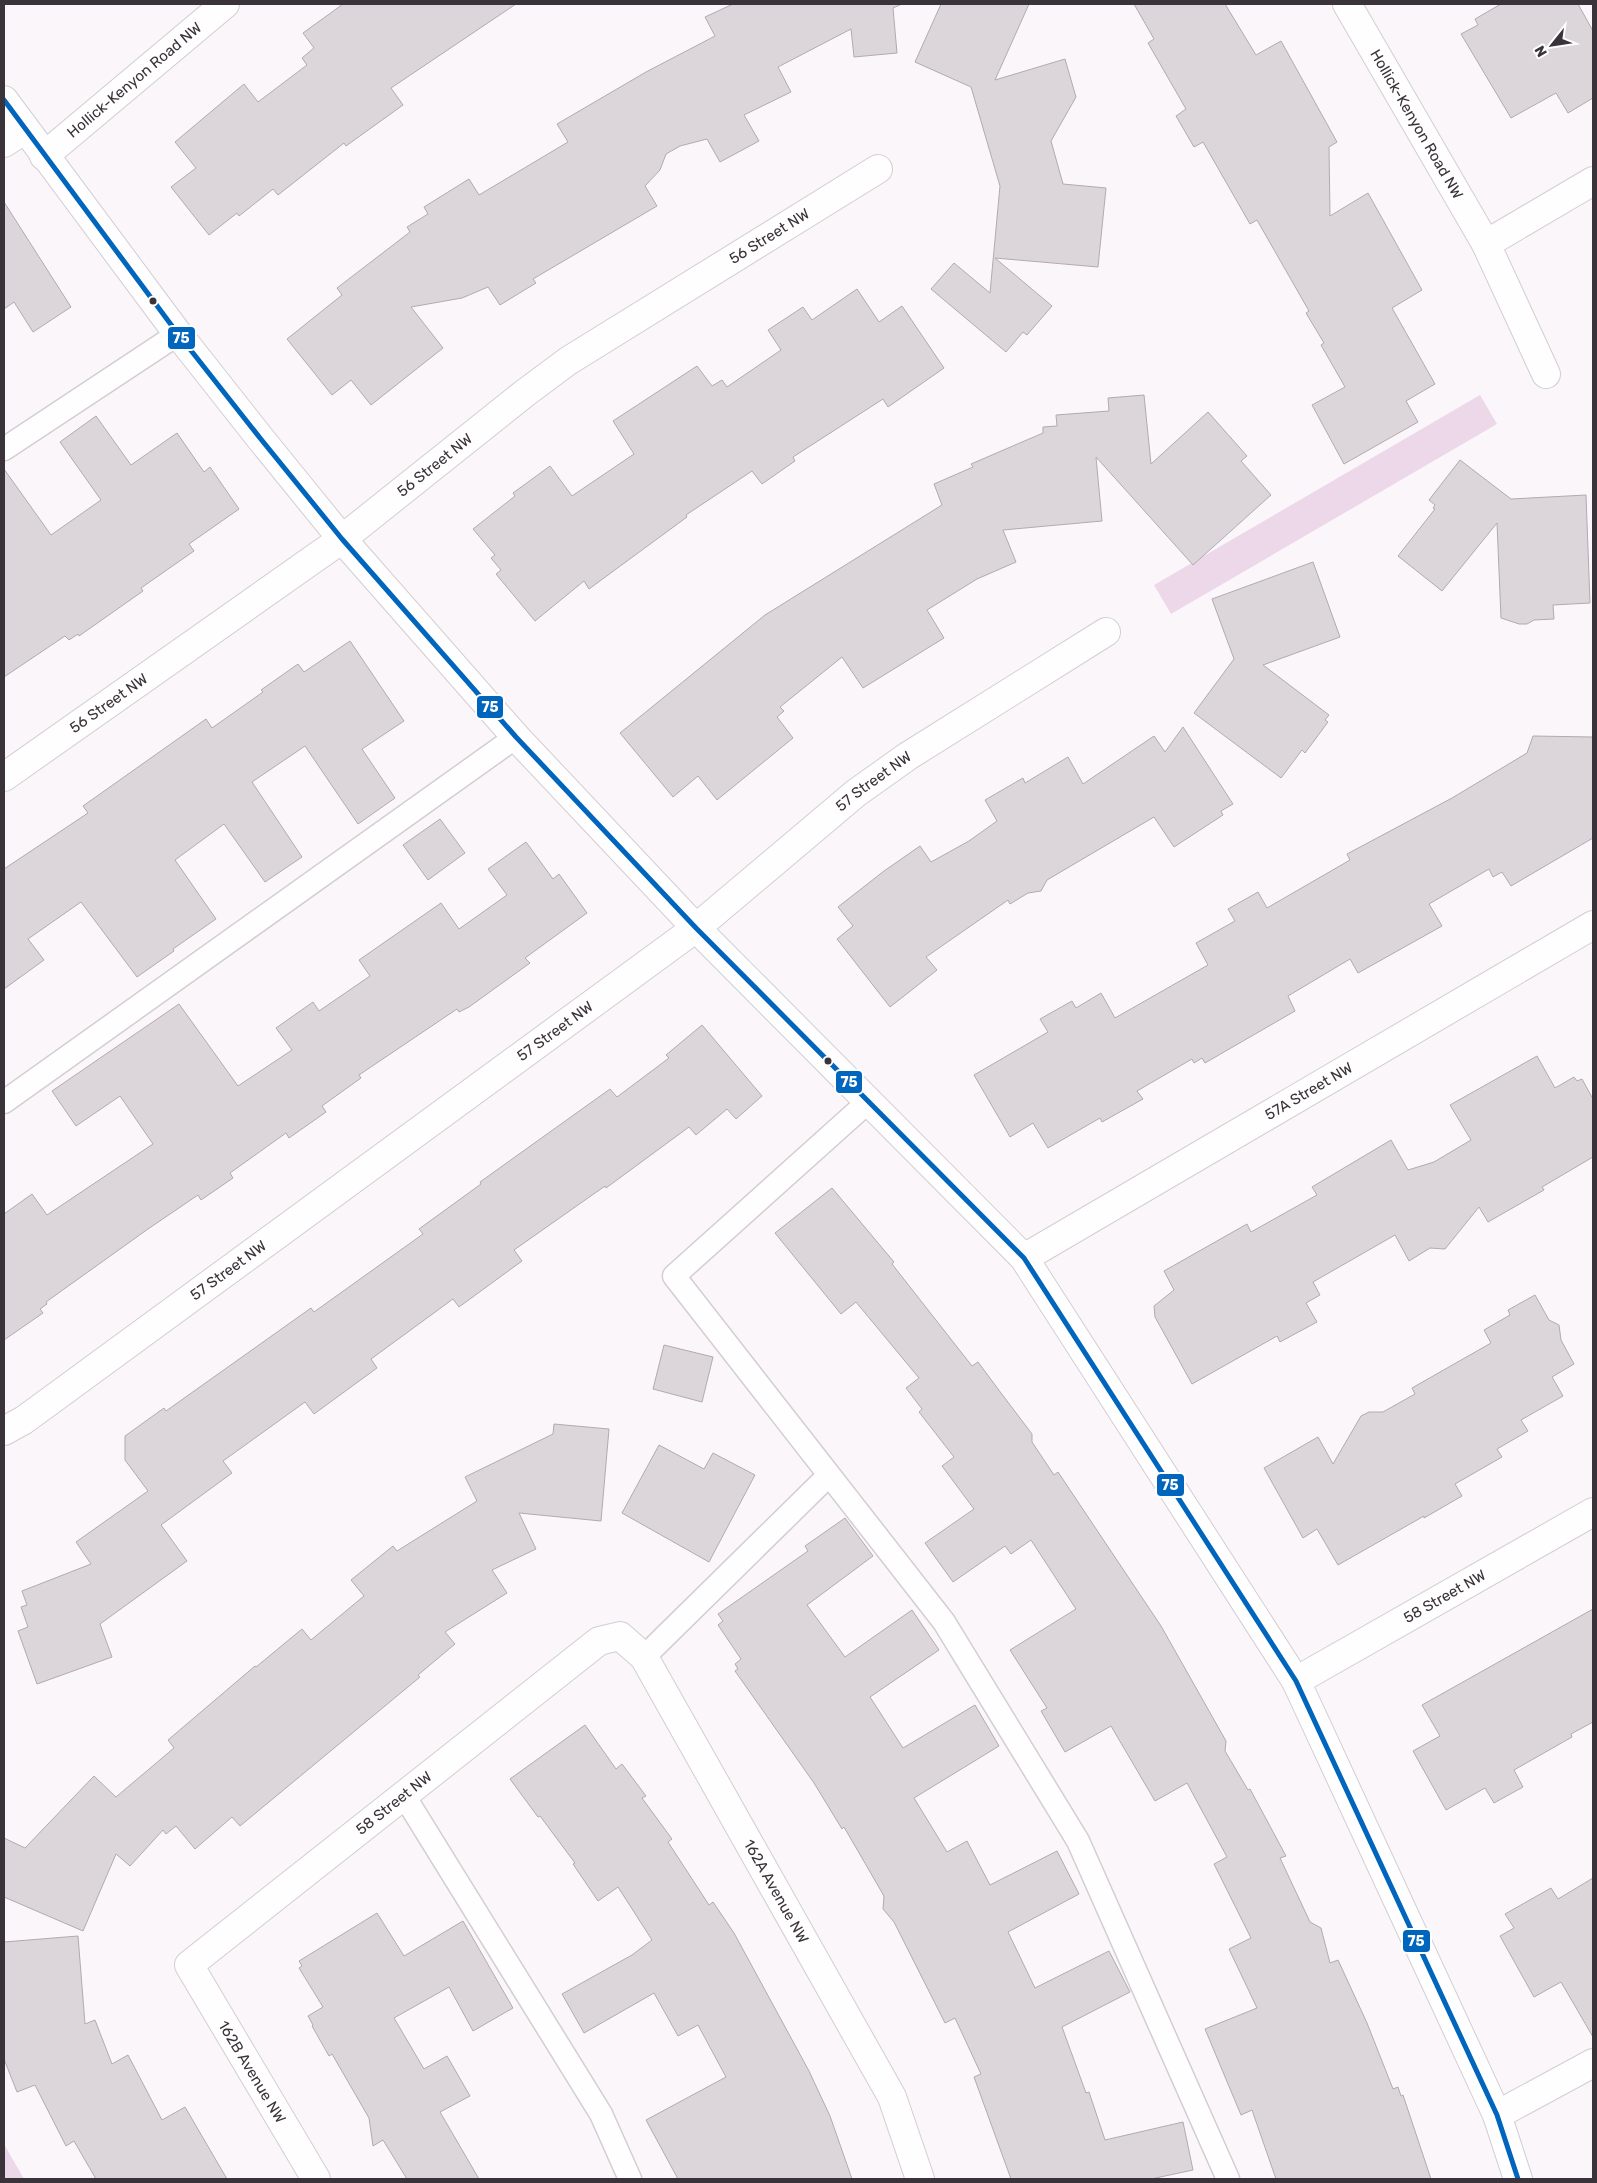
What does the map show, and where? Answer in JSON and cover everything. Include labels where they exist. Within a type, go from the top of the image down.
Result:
[{"type":"street","name":"Hollick-Kenyon Road NW","points":[[44,156],[225,4]]},
{"type":"street","name":"Hollick-Kenyon Road NW","points":[[1347,4],[1486,244],[1546,374]]},
{"type":"street","points":[[4,100],[14,136],[44,156],[178,334],[342,539],[516,737],[696,928],[1024,1258],[1296,1682],[1497,2115],[1518,2179]]},
{"type":"street","name":"56 Street NW","points":[[4,777],[342,539],[525,392],[568,361],[878,169]]},
{"type":"street","points":[[1486,244],[1593,181]]},
{"type":"street","name":"57 Street NW","points":[[4,1432],[24,1420],[696,928],[878,777],[908,756],[1106,632]]},
{"type":"street","name":"57A Street NW","points":[[1024,1258],[1593,924]]},
{"type":"street","name":"58 Street NW","points":[[1296,1682],[1593,1512]]},
{"type":"street","name":"162A Avenue NW","points":[[599,1641],[620,1636],[644,1657],[892,2097],[920,2179]]},
{"type":"street","name":"58 Street NW","points":[[189,1965],[599,1641]]},
{"type":"street","name":"162B Avenue NW","points":[[189,1965],[316,2179]]},
{"type":"street","points":[[1497,2115],[1593,2063]]},
{"type":"lane","points":[[4,450],[178,334]]},
{"type":"lane","points":[[4,1102],[516,737]]},
{"type":"lane","points":[[869,1101],[674,1276],[944,1622],[1078,1841],[1228,2179]]},
{"type":"lane","points":[[644,1657],[829,1475]]},
{"type":"lane","points":[[404,1794],[601,2114],[630,2179]]},
{"type":"shaded area","points":[[1480,395],[1497,424],[1171,614],[1154,585]]},
{"type":"shaded area","points":[[4,2144],[24,2179],[4,2179]]},
{"type":"building","points":[[343,4],[516,4],[391,88],[403,105],[346,146],[344,143],[278,195],[273,189],[239,216],[237,213],[209,235],[171,187],[196,168],[175,142],[244,84],[258,102],[307,65],[302,58],[314,48],[303,33]]},
{"type":"building","points":[[733,4],[902,4],[893,8],[897,53],[854,57],[851,29],[778,67],[791,92],[744,115],[759,141],[720,162],[707,139],[680,146],[666,154],[660,170],[645,186],[657,206],[533,279],[536,283],[500,305],[488,287],[462,298],[411,307],[443,348],[371,405],[351,380],[332,395],[287,339],[342,295],[337,288],[410,232],[407,227],[428,214],[424,207],[469,179],[479,195],[568,142],[557,124],[646,72],[715,36],[705,17]]},
{"type":"building","points":[[941,4],[1029,4],[995,80],[1065,59],[1076,97],[1051,141],[1063,184],[1106,188],[1098,267],[995,258],[1052,306],[1027,335],[1023,332],[1006,352],[931,289],[954,263],[990,293],[1000,186],[971,87],[915,62]]},
{"type":"building","points":[[1134,4],[1225,4],[1256,55],[1281,41],[1337,142],[1329,147],[1330,216],[1368,193],[1422,290],[1392,308],[1435,384],[1406,401],[1418,422],[1344,464],[1312,405],[1345,387],[1321,345],[1324,343],[1306,313],[1309,311],[1257,220],[1250,224],[1203,142],[1194,147],[1176,116],[1186,109],[1148,43],[1154,39]]},
{"type":"building","points":[[1501,4],[1578,4],[1593,31],[1593,98],[1568,113],[1556,93],[1511,118],[1461,34],[1478,25],[1475,19]]},
{"type":"building","points":[[4,202],[71,307],[33,332],[14,302],[4,309]]},
{"type":"building","points":[[857,289],[879,322],[902,306],[944,368],[888,407],[883,399],[793,457],[795,461],[762,484],[752,471],[686,515],[687,517],[589,589],[584,581],[535,621],[496,574],[501,570],[491,558],[495,555],[473,529],[515,496],[513,493],[550,466],[572,496],[634,454],[613,421],[697,366],[712,386],[722,380],[727,387],[781,350],[768,330],[803,307],[812,320]]},
{"type":"building","points":[[1144,395],[1151,464],[1208,412],[1247,456],[1241,461],[1271,495],[1193,565],[1096,457],[1102,521],[1003,530],[1016,562],[977,579],[927,610],[944,638],[863,688],[842,657],[780,707],[784,711],[777,717],[793,738],[717,800],[698,776],[673,797],[620,733],[765,615],[942,505],[934,484],[973,467],[971,464],[1043,433],[1043,427],[1057,426],[1056,415],[1109,411],[1108,398]]},
{"type":"building","points":[[96,416],[131,465],[177,433],[204,472],[210,467],[239,509],[189,544],[194,551],[141,588],[143,591],[79,636],[78,634],[69,640],[65,636],[4,677],[4,469],[51,535],[101,500],[60,442]]},
{"type":"building","points":[[1460,460],[1511,499],[1586,495],[1590,603],[1553,605],[1554,619],[1534,620],[1527,624],[1519,624],[1501,618],[1497,523],[1442,591],[1398,556],[1435,509],[1433,508],[1435,505],[1429,500]]},
{"type":"building","points":[[1313,562],[1340,637],[1263,665],[1329,715],[1325,720],[1328,722],[1305,753],[1302,750],[1281,778],[1194,713],[1234,659],[1212,599]]},
{"type":"building","points":[[350,641],[404,721],[362,749],[395,798],[358,824],[305,746],[252,782],[302,857],[265,882],[224,824],[175,860],[216,919],[173,949],[174,951],[137,977],[81,902],[28,939],[44,960],[4,989],[4,869],[88,813],[83,806],[206,719],[212,728],[263,692],[261,690],[298,664],[304,672]]},
{"type":"building","points":[[1183,727],[1233,804],[1221,811],[1223,815],[1174,847],[1154,817],[1047,880],[1041,891],[1028,893],[1010,904],[1008,900],[926,957],[937,970],[890,1007],[837,939],[853,926],[838,907],[884,871],[920,846],[931,862],[969,841],[997,821],[985,800],[1023,778],[1025,783],[1068,757],[1083,784],[1154,736],[1165,752]]},
{"type":"building","points":[[1533,736],[1593,737],[1593,838],[1511,886],[1502,872],[1493,877],[1489,869],[1429,904],[1442,926],[1358,973],[1350,959],[1288,996],[1295,1011],[1205,1063],[1202,1058],[1194,1063],[1192,1059],[1137,1091],[1143,1099],[1102,1122],[1100,1118],[1048,1148],[1033,1123],[1010,1137],[974,1075],[1048,1032],[1040,1019],[1072,1001],[1076,1008],[1101,993],[1115,1018],[1208,965],[1196,943],[1235,921],[1228,909],[1258,892],[1267,908],[1350,860],[1347,854],[1452,798],[1527,753]]},
{"type":"building","points":[[440,819],[465,853],[428,880],[403,845]]},
{"type":"building","points":[[526,842],[553,879],[559,874],[587,913],[525,958],[530,963],[469,1007],[459,1012],[457,1009],[359,1075],[361,1078],[322,1106],[326,1112],[289,1138],[286,1133],[230,1173],[233,1178],[201,1200],[198,1195],[148,1229],[46,1302],[47,1304],[40,1309],[43,1313],[4,1340],[4,1214],[32,1194],[47,1215],[153,1144],[120,1096],[76,1126],[52,1091],[179,1004],[238,1086],[292,1050],[276,1028],[313,1002],[319,1011],[370,976],[359,960],[441,903],[459,929],[507,895],[488,869]]},
{"type":"building","points":[[702,1025],[762,1096],[736,1119],[727,1109],[696,1135],[689,1127],[606,1188],[605,1186],[514,1250],[522,1261],[459,1307],[453,1299],[371,1359],[377,1368],[314,1414],[305,1402],[223,1461],[232,1473],[161,1525],[187,1561],[100,1624],[112,1657],[37,1684],[18,1631],[28,1627],[21,1607],[27,1605],[22,1591],[91,1564],[76,1542],[148,1491],[125,1460],[125,1436],[164,1408],[166,1411],[311,1308],[314,1312],[423,1234],[419,1229],[481,1184],[480,1182],[610,1089],[617,1097],[669,1058],[666,1055]]},
{"type":"building","points":[[1537,1056],[1555,1088],[1574,1077],[1577,1081],[1582,1079],[1593,1099],[1593,1157],[1542,1187],[1544,1190],[1488,1222],[1479,1207],[1445,1249],[1430,1248],[1409,1261],[1395,1235],[1313,1282],[1320,1295],[1306,1303],[1317,1322],[1280,1342],[1277,1336],[1192,1384],[1155,1317],[1154,1306],[1174,1290],[1164,1271],[1247,1224],[1251,1232],[1317,1195],[1312,1187],[1391,1140],[1408,1170],[1434,1162],[1471,1140],[1450,1105]]},
{"type":"building","points":[[832,1188],[894,1262],[892,1264],[972,1366],[978,1362],[1032,1434],[1032,1442],[1054,1475],[1058,1472],[1161,1626],[1226,1741],[1225,1751],[1248,1790],[1250,1789],[1286,1856],[1280,1858],[1310,1922],[1321,1928],[1330,1963],[1338,1960],[1367,2023],[1393,2089],[1398,2087],[1401,2096],[1403,2095],[1431,2179],[1276,2179],[1252,2110],[1241,2115],[1205,2029],[1257,2008],[1229,1949],[1251,1938],[1214,1864],[1227,1857],[1187,1783],[1155,1801],[1111,1726],[1065,1752],[1041,1711],[1047,1708],[1010,1650],[1076,1609],[1031,1540],[1011,1554],[1005,1546],[953,1582],[925,1543],[974,1509],[942,1466],[954,1457],[919,1412],[922,1409],[906,1388],[919,1378],[856,1302],[841,1314],[775,1233]]},
{"type":"building","points":[[1535,1295],[1549,1320],[1559,1325],[1561,1340],[1574,1364],[1552,1377],[1563,1396],[1521,1420],[1528,1431],[1497,1449],[1502,1457],[1455,1484],[1462,1496],[1338,1565],[1317,1529],[1303,1538],[1264,1468],[1318,1437],[1333,1464],[1361,1416],[1369,1412],[1383,1412],[1415,1394],[1412,1388],[1491,1343],[1484,1330],[1510,1315],[1508,1310]]},
{"type":"building","points":[[664,1345],[713,1357],[702,1402],[653,1389]]},
{"type":"building","points":[[554,1424],[609,1429],[601,1521],[519,1513],[536,1549],[492,1570],[507,1593],[445,1632],[455,1644],[418,1675],[420,1677],[240,1826],[232,1817],[195,1849],[176,1826],[166,1834],[163,1830],[130,1866],[116,1854],[83,1931],[4,1897],[4,1838],[25,1848],[94,1776],[116,1797],[174,1748],[168,1740],[255,1666],[302,1629],[311,1640],[364,1596],[351,1580],[393,1546],[397,1551],[477,1501],[465,1477],[553,1434]]},
{"type":"building","points":[[659,1445],[704,1469],[713,1453],[755,1475],[709,1562],[622,1513]]},
{"type":"building","points":[[845,1518],[873,1556],[807,1605],[845,1657],[912,1610],[939,1650],[870,1697],[903,1748],[975,1705],[999,1746],[914,1798],[947,1852],[967,1841],[990,1885],[1057,1851],[1079,1894],[1008,1932],[1035,1988],[1109,1951],[1130,1992],[1062,2027],[1086,2093],[1089,2092],[1105,2140],[1183,2122],[1193,2170],[1151,2179],[1011,2179],[974,2077],[981,2074],[955,2018],[945,2023],[894,1922],[883,1909],[884,1896],[844,1827],[842,1829],[814,1783],[735,1671],[738,1669],[735,1664],[741,1659],[718,1625],[723,1621],[718,1614],[808,1551],[805,1546]]},
{"type":"building","points":[[1593,1609],[1593,1722],[1571,1734],[1572,1737],[1514,1770],[1523,1787],[1494,1803],[1485,1788],[1446,1810],[1413,1751],[1440,1736],[1422,1705]]},
{"type":"building","points":[[585,1725],[616,1769],[622,1764],[646,1796],[642,1798],[672,1839],[668,1842],[709,1905],[713,1902],[734,1933],[809,2071],[830,2116],[852,2179],[678,2179],[646,2120],[726,2077],[698,2025],[678,2036],[654,1993],[584,2033],[562,1994],[632,1955],[652,1940],[618,1887],[598,1901],[573,1864],[575,1863],[510,1779]]},
{"type":"building","points":[[1593,1878],[1593,2037],[1561,1982],[1534,1997],[1500,1936],[1514,1928],[1505,1914],[1551,1888],[1558,1899]]},
{"type":"building","points":[[377,1913],[404,1956],[463,1921],[513,2008],[473,2031],[449,1987],[394,2018],[424,2069],[447,2056],[470,2096],[440,2112],[479,2179],[407,2179],[383,2140],[373,2146],[369,2118],[332,2054],[329,2056],[308,2016],[323,2007],[299,1968],[302,1966],[299,1961]]},
{"type":"building","points":[[78,1936],[85,2024],[95,2020],[112,2064],[128,2055],[162,2120],[185,2107],[227,2179],[96,2179],[74,2141],[66,2146],[35,2085],[17,2092],[4,2059],[4,1942]]},
{"type":"transit line","name":"75","points":[[4,100],[178,334],[260,438],[342,539],[516,737],[696,928],[1024,1258],[1296,1681],[1497,2115],[1518,2179]]}]
